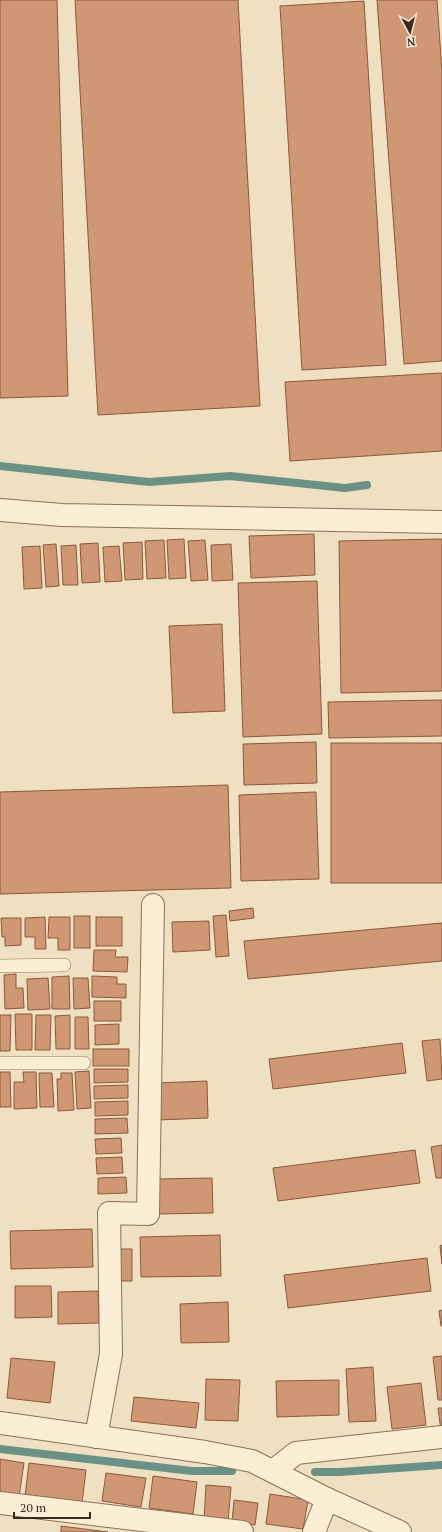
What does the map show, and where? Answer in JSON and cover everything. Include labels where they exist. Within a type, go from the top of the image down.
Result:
[{"type":"street","points":[[0,510],[62,515],[442,522]]},
{"type":"street","points":[[96,1437],[111,1354],[109,1213],[148,1214],[153,905]]},
{"type":"street","points":[[0,1423],[205,1452],[252,1461],[327,1499],[400,1532]]},
{"type":"street","points":[[273,1471],[296,1453],[442,1436]]},
{"type":"street","points":[[314,1532],[327,1499]]},
{"type":"street","points":[[0,1503],[242,1532]]},
{"type":"lane","points":[[0,966],[64,965]]},
{"type":"lane","points":[[0,1063],[84,1063]]},
{"type":"building","points":[[0,0],[57,0],[68,396],[0,398]]},
{"type":"building","points":[[75,0],[238,0],[260,406],[98,415]]},
{"type":"building","points":[[377,0],[437,0],[442,72],[442,361],[404,364]]},
{"type":"building","points":[[364,1],[386,365],[302,370],[280,6]]},
{"type":"building","points":[[442,373],[442,451],[290,461],[285,382]]},
{"type":"building","points":[[314,534],[315,575],[251,578],[249,536]]},
{"type":"building","points":[[184,539],[186,578],[169,579],[167,540]]},
{"type":"building","points":[[442,539],[442,691],[341,693],[339,541]]},
{"type":"building","points":[[164,540],[166,578],[147,579],[145,541]]},
{"type":"building","points":[[205,540],[208,580],[191,581],[188,541]]},
{"type":"building","points":[[142,542],[143,579],[125,580],[123,543]]},
{"type":"building","points":[[98,543],[100,582],[82,583],[80,544]]},
{"type":"building","points":[[56,544],[59,586],[46,587],[43,545]]},
{"type":"building","points":[[231,544],[233,580],[212,581],[211,545]]},
{"type":"building","points":[[76,545],[78,585],[63,585],[61,546]]},
{"type":"building","points":[[40,546],[42,588],[24,589],[22,547]]},
{"type":"building","points":[[119,546],[122,581],[105,582],[103,547]]},
{"type":"building","points":[[317,581],[322,734],[243,737],[238,583]]},
{"type":"building","points":[[222,624],[225,711],[173,713],[169,626]]},
{"type":"building","points":[[442,700],[442,736],[329,738],[328,702]]},
{"type":"building","points":[[316,742],[317,783],[244,785],[243,744]]},
{"type":"building","points":[[331,743],[442,743],[442,883],[331,883]]},
{"type":"building","points":[[228,785],[231,888],[0,894],[0,792]]},
{"type":"building","points":[[316,792],[319,879],[241,881],[239,795]]},
{"type":"building","points":[[253,908],[254,918],[230,921],[229,911]]},
{"type":"building","points":[[226,915],[229,956],[216,957],[213,916]]},
{"type":"building","points":[[74,916],[90,916],[90,948],[74,948]]},
{"type":"building","points":[[45,917],[46,949],[35,949],[35,937],[25,937],[25,918]]},
{"type":"building","points":[[49,917],[70,917],[70,950],[58,950],[58,938],[48,938]]},
{"type":"building","points":[[96,917],[122,917],[122,946],[96,946]]},
{"type":"building","points":[[1,918],[21,918],[21,945],[5,946],[5,937],[2,937]]},
{"type":"building","points":[[209,921],[210,950],[173,952],[172,922]]},
{"type":"building","points":[[442,923],[442,961],[248,979],[244,941]]},
{"type":"building","points":[[94,950],[116,950],[115,957],[128,957],[127,972],[93,971]]},
{"type":"building","points":[[16,974],[16,988],[23,988],[24,1008],[5,1009],[4,975]]},
{"type":"building","points":[[69,976],[70,1009],[52,1009],[52,977]]},
{"type":"building","points":[[92,976],[117,977],[117,984],[126,984],[126,998],[92,997]]},
{"type":"building","points":[[48,978],[50,1009],[28,1010],[27,979]]},
{"type":"building","points":[[73,978],[88,978],[90,1008],[74,1009]]},
{"type":"building","points":[[94,1001],[121,1001],[121,1021],[94,1021]]},
{"type":"building","points":[[15,1014],[32,1014],[32,1050],[16,1050]]},
{"type":"building","points":[[0,1015],[11,1015],[10,1051],[0,1051]]},
{"type":"building","points":[[36,1015],[51,1015],[50,1050],[35,1050]]},
{"type":"building","points":[[70,1015],[70,1049],[56,1049],[55,1016]]},
{"type":"building","points":[[75,1017],[88,1017],[89,1049],[75,1049]]},
{"type":"building","points":[[119,1024],[119,1044],[95,1045],[95,1025]]},
{"type":"building","points":[[440,1039],[442,1079],[427,1081],[422,1041]]},
{"type":"building","points":[[402,1043],[406,1073],[273,1089],[269,1059]]},
{"type":"building","points":[[93,1049],[129,1049],[129,1066],[93,1066]]},
{"type":"building","points":[[94,1069],[128,1069],[128,1082],[94,1083]]},
{"type":"building","points":[[89,1071],[91,1108],[77,1109],[75,1072]]},
{"type":"building","points":[[0,1072],[10,1072],[11,1107],[0,1107]]},
{"type":"building","points":[[23,1072],[36,1072],[37,1108],[14,1109],[14,1082],[24,1082]]},
{"type":"building","points":[[39,1073],[52,1073],[54,1107],[40,1107]]},
{"type":"building","points":[[61,1073],[72,1073],[74,1110],[58,1111],[57,1079],[61,1079]]},
{"type":"building","points":[[207,1081],[208,1118],[157,1120],[156,1083]]},
{"type":"building","points":[[128,1085],[128,1098],[94,1099],[94,1086]]},
{"type":"building","points":[[128,1101],[128,1115],[95,1116],[95,1102]]},
{"type":"building","points":[[127,1118],[128,1133],[95,1134],[95,1119]]},
{"type":"building","points":[[121,1138],[122,1153],[96,1154],[95,1139]]},
{"type":"building","points":[[442,1145],[442,1178],[436,1178],[431,1147]]},
{"type":"building","points":[[415,1150],[420,1183],[278,1201],[273,1168]]},
{"type":"building","points":[[122,1157],[123,1173],[97,1174],[96,1158]]},
{"type":"building","points":[[126,1177],[127,1193],[98,1194],[98,1178]]},
{"type":"building","points":[[212,1178],[213,1213],[159,1214],[158,1179]]},
{"type":"building","points":[[92,1229],[93,1267],[11,1269],[10,1231]]},
{"type":"building","points":[[220,1235],[221,1276],[141,1277],[140,1237]]},
{"type":"building","points":[[442,1245],[442,1264],[440,1246]]},
{"type":"building","points":[[119,1249],[132,1249],[132,1281],[120,1281]]},
{"type":"building","points":[[427,1258],[431,1291],[288,1308],[284,1275]]},
{"type":"building","points":[[15,1286],[51,1286],[52,1317],[15,1318]]},
{"type":"building","points":[[98,1291],[99,1323],[58,1324],[58,1292]]},
{"type":"building","points":[[228,1302],[229,1342],[181,1343],[180,1304]]},
{"type":"building","points":[[442,1310],[442,1326],[441,1326],[439,1311]]},
{"type":"building","points":[[442,1356],[442,1400],[438,1400],[433,1357]]},
{"type":"building","points":[[11,1358],[55,1362],[50,1403],[7,1398]]},
{"type":"building","points":[[373,1367],[376,1421],[349,1422],[346,1369]]},
{"type":"building","points":[[206,1379],[240,1380],[238,1421],[205,1420]]},
{"type":"building","points":[[339,1380],[339,1415],[277,1417],[276,1381]]},
{"type":"building","points":[[421,1383],[426,1425],[392,1429],[387,1387]]},
{"type":"building","points":[[134,1397],[199,1403],[196,1428],[131,1421]]},
{"type":"building","points":[[438,1408],[442,1408],[442,1431],[441,1431]]},
{"type":"building","points":[[0,1459],[24,1463],[19,1497],[0,1494]]},
{"type":"building","points":[[29,1463],[86,1470],[82,1503],[25,1496]]},
{"type":"building","points":[[106,1473],[146,1478],[141,1507],[102,1501]]},
{"type":"building","points":[[153,1476],[197,1482],[193,1514],[149,1508]]},
{"type":"building","points":[[206,1485],[231,1487],[228,1522],[204,1520]]},
{"type":"building","points":[[270,1494],[308,1500],[303,1529],[266,1524]]},
{"type":"building","points":[[234,1500],[258,1503],[255,1525],[232,1522]]},
{"type":"building","points":[[61,1526],[108,1532],[61,1532]]},
{"type":"waterway","points":[[0,466],[149,482],[230,476],[345,488],[367,485]]},
{"type":"waterway","points":[[0,1449],[192,1471],[232,1471]]},
{"type":"waterway","points":[[315,1472],[340,1472],[442,1465]]}]
